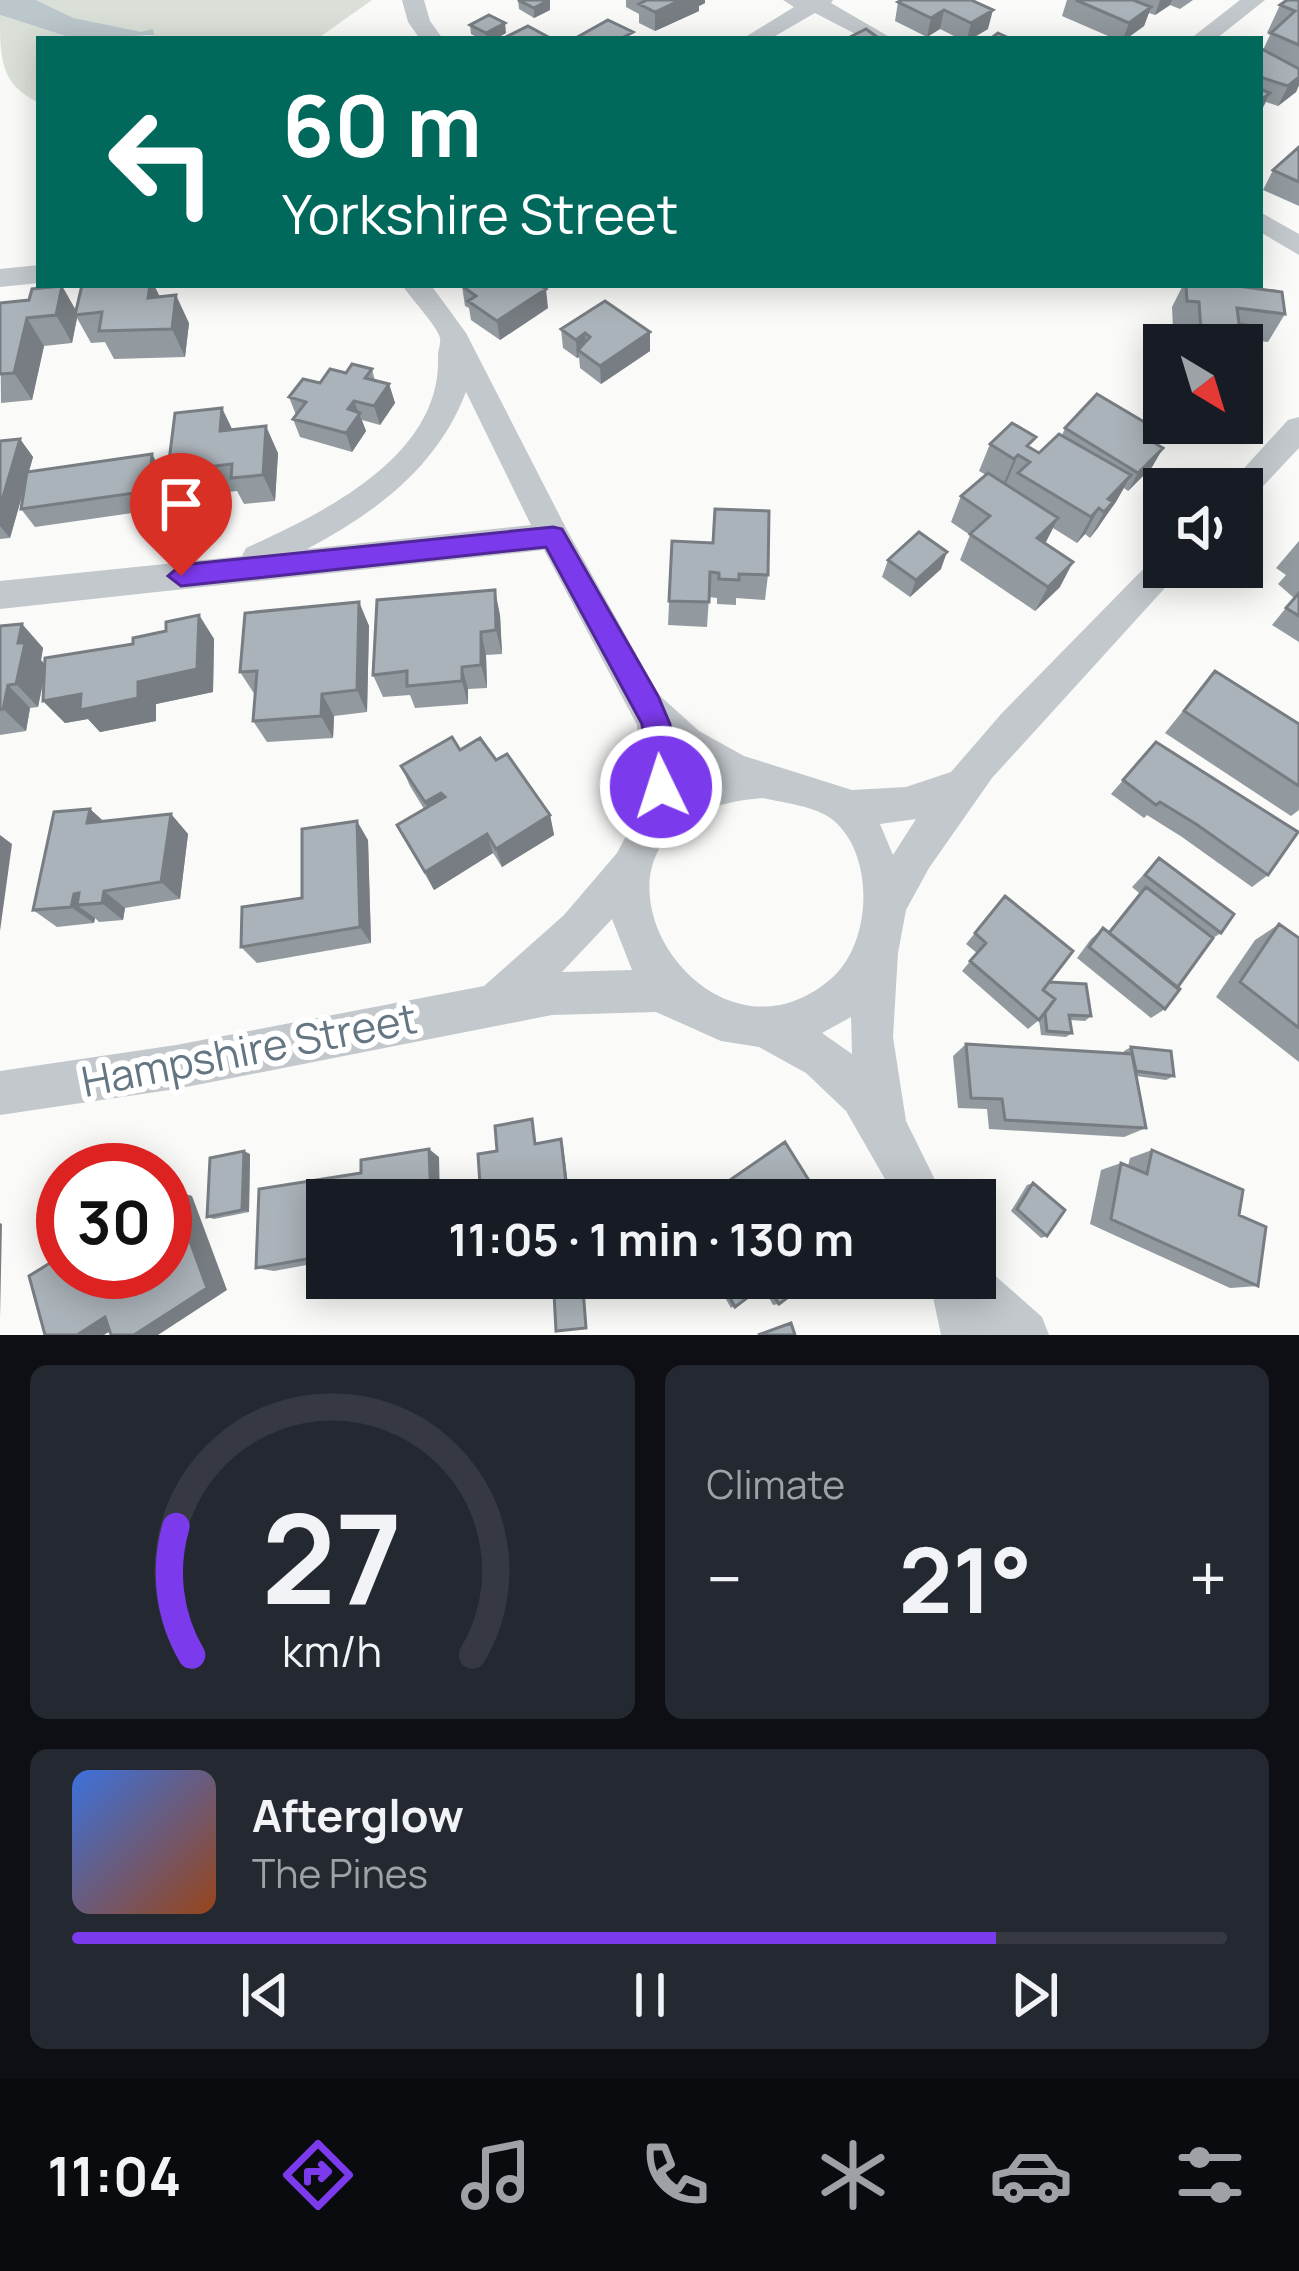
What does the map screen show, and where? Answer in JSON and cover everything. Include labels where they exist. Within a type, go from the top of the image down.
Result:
[{"type":"street","points":[[413,0],[419,22],[430,36]]},
{"type":"street","points":[[1205,36],[1254,0]]},
{"type":"street","points":[[758,36],[810,1],[876,36]]},
{"type":"street","points":[[1263,222],[1299,246]]},
{"type":"street","points":[[0,278],[36,274]]},
{"type":"street","points":[[418,288],[452,333],[553,536],[656,724],[661,787],[637,849],[627,901],[634,937],[652,970],[674,994],[701,1012],[802,1042],[837,1066],[867,1097],[911,1179]]},
{"type":"street","points":[[226,571],[303,538],[354,506],[399,469],[434,428],[453,387],[452,333]]},
{"type":"street","points":[[1261,468],[1299,428]]},
{"type":"street","points":[[0,595],[553,536]]},
{"type":"street","points":[[764,1027],[797,1022],[826,1009],[859,982],[883,927],[959,787],[1147,588]]},
{"type":"street","points":[[644,696],[689,748],[721,767],[788,783],[847,808],[906,805],[959,787]]},
{"type":"street","points":[[637,849],[668,808],[697,789],[726,780],[757,778]]},
{"type":"street","points":[[847,808],[879,868],[883,927],[872,990],[872,1037],[891,1136]]},
{"type":"street","name":"Hampshire Street","points":[[497,1001],[579,929],[637,849]]},
{"type":"street","name":"Hampshire Street","points":[[0,1093],[176,1066],[497,1001],[587,991],[659,990],[701,1012]]},
{"type":"street","points":[[958,1299],[966,1335]]},
{"type":"street","points":[[987,1299],[1024,1335]]},
{"type":"shaded area","points":[[0,0],[36,0],[74,18],[141,32],[153,29],[154,35],[66,36],[0,15]]},
{"type":"shaded area","points":[[36,0],[372,0],[321,36],[150,36],[74,18]]},
{"type":"shaded area","points":[[0,15],[66,36],[36,36],[36,101],[10,78],[1,45]]},
{"type":"building","points":[[518,0],[549,0],[534,8]]},
{"type":"building","points":[[681,0],[655,12],[639,4]]},
{"type":"building","points":[[971,0],[993,10],[971,23],[944,10],[931,18],[898,2]]},
{"type":"building","points":[[1076,0],[1133,0],[1151,7],[1129,23]]},
{"type":"building","points":[[1299,0],[1299,45],[1271,33],[1295,11],[1280,5]]},
{"type":"building","points":[[489,15],[505,23],[486,33],[470,25]]},
{"type":"building","points":[[608,20],[633,32],[626,36],[579,36]]},
{"type":"building","points":[[528,26],[546,36],[508,36]]},
{"type":"building","points":[[1263,50],[1299,69],[1299,77],[1288,86],[1263,78]]},
{"type":"building","points":[[1299,147],[1299,182],[1273,170]]},
{"type":"building","points":[[62,288],[56,315],[27,318],[14,373],[0,374],[0,303],[29,300],[32,289]]},
{"type":"building","points":[[81,288],[150,288],[148,298],[176,295],[172,329],[99,331],[102,312],[75,315]]},
{"type":"building","points":[[465,288],[546,289],[497,321],[468,301],[476,296]]},
{"type":"building","points":[[1186,288],[1282,292],[1285,314],[1237,308],[1239,324],[1201,324],[1199,302],[1187,301]]},
{"type":"building","points":[[605,301],[650,332],[600,366],[578,350],[590,337],[585,333],[576,340],[561,329]]},
{"type":"building","points":[[352,364],[372,369],[365,378],[389,384],[374,406],[354,401],[348,409],[360,413],[346,433],[293,419],[306,402],[289,397],[303,379],[320,383],[330,369],[346,373]]},
{"type":"building","points":[[1097,394],[1143,421],[1143,444],[1163,448],[1138,473],[1065,428]]},
{"type":"building","points":[[222,408],[220,431],[266,426],[263,475],[231,478],[232,464],[198,468],[196,482],[166,485],[175,413]]},
{"type":"building","points":[[1012,423],[1036,437],[1027,446],[1039,453],[1059,434],[1131,475],[1108,499],[1113,502],[1104,512],[1099,508],[1091,517],[1018,473],[1030,462],[1018,455],[1014,459],[990,444]]},
{"type":"building","points":[[20,439],[0,507],[0,441]]},
{"type":"building","points":[[152,454],[149,491],[21,509],[27,472]]},
{"type":"building","points":[[988,473],[1058,518],[1037,538],[1073,562],[1048,587],[970,534],[990,516],[961,496]]},
{"type":"building","points":[[715,509],[769,511],[768,575],[719,579],[719,573],[710,572],[709,602],[669,601],[672,541],[713,543]]},
{"type":"building","points":[[919,532],[947,552],[916,580],[888,560]]},
{"type":"building","points":[[495,590],[496,630],[481,632],[481,665],[462,667],[462,681],[407,686],[407,671],[373,675],[377,600]]},
{"type":"building","points":[[1299,593],[1299,616],[1286,608]]},
{"type":"building","points":[[359,602],[357,690],[322,694],[321,716],[253,721],[257,671],[240,672],[245,613]]},
{"type":"building","points":[[199,615],[197,669],[138,682],[138,698],[80,710],[81,694],[43,701],[45,658],[133,644],[133,638],[166,631],[166,622]]},
{"type":"building","points":[[22,624],[18,643],[25,643],[16,684],[8,685],[0,710],[0,626]]},
{"type":"building","points":[[1215,671],[1299,724],[1299,786],[1184,711]]},
{"type":"building","points":[[452,737],[460,750],[480,738],[496,760],[507,754],[550,815],[496,849],[487,834],[425,872],[397,825],[445,797],[441,793],[425,802],[401,766]]},
{"type":"building","points":[[1156,742],[1298,832],[1268,875],[1123,780]]},
{"type":"building","points":[[90,809],[87,823],[171,814],[161,882],[104,891],[102,903],[77,905],[79,893],[74,894],[71,907],[33,910],[54,812]]},
{"type":"building","points":[[357,821],[360,927],[241,947],[242,907],[302,898],[302,829]]},
{"type":"building","points":[[1159,858],[1234,914],[1221,933],[1145,875]]},
{"type":"building","points":[[1146,887],[1213,938],[1177,988],[1109,933]]},
{"type":"building","points":[[1005,896],[1073,951],[1043,990],[1055,999],[1039,1020],[970,961],[986,943],[975,933]]},
{"type":"building","points":[[1279,924],[1299,938],[1299,1028],[1240,982]]},
{"type":"building","points":[[1103,928],[1180,989],[1165,1009],[1089,947]]},
{"type":"building","points":[[1049,982],[1086,984],[1091,1016],[1069,1015],[1072,1033],[1047,1031],[1045,1013],[1055,999],[1043,990]]},
{"type":"building","points":[[966,1044],[1132,1054],[1146,1128],[1005,1120],[1002,1099],[971,1098]]},
{"type":"building","points":[[1131,1047],[1171,1051],[1174,1076],[1136,1071]]},
{"type":"building","points":[[532,1119],[535,1144],[561,1139],[566,1179],[480,1179],[478,1154],[497,1151],[495,1126]]},
{"type":"building","points":[[785,1142],[808,1179],[731,1179]]},
{"type":"building","points":[[429,1149],[430,1179],[323,1179],[361,1173],[361,1160]]},
{"type":"building","points":[[1152,1150],[1243,1190],[1239,1215],[1266,1227],[1258,1286],[1111,1219],[1121,1163],[1147,1174]]},
{"type":"building","points":[[244,1151],[242,1210],[207,1217],[210,1158]]},
{"type":"building","points":[[306,1182],[306,1259],[256,1268],[259,1189]]},
{"type":"building","points":[[1033,1183],[1065,1210],[1047,1236],[1017,1209]]},
{"type":"building","points":[[192,1247],[207,1288],[192,1298]]},
{"type":"building","points":[[36,1272],[36,1299],[190,1299],[134,1335],[111,1335],[105,1317],[77,1335],[45,1335],[29,1276]]},
{"type":"building","points":[[554,1299],[584,1299],[586,1328],[556,1331]]},
{"type":"building","points":[[791,1323],[795,1335],[758,1335]]},
{"type":"route","points":[[181,576],[553,536],[644,696],[656,724],[661,787]]}]
